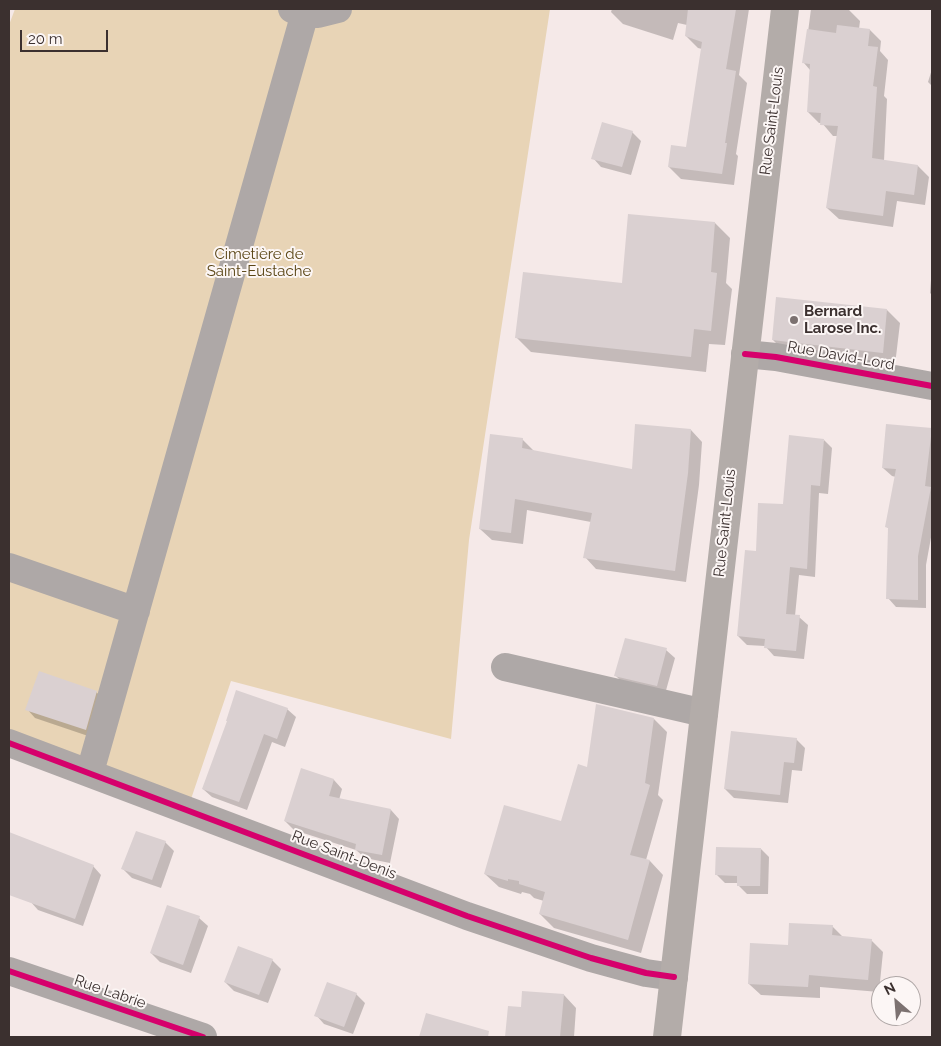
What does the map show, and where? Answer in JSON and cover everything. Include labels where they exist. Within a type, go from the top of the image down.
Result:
[{"type":"main road","name":"Rue Saint-Louis","points":[[666,1037],[785,9]]},
{"type":"street","points":[[90,772],[136,611],[298,11],[318,14],[338,9]]},
{"type":"street","name":"Rue David-Lord","points":[[744,354],[932,386]]},
{"type":"street","points":[[9,567],[136,611]]},
{"type":"street","points":[[504,667],[704,713]]},
{"type":"street","name":"Rue Saint-Denis","points":[[9,743],[493,925],[618,966],[674,977]]},
{"type":"street","name":"Rue Labrie","points":[[9,971],[203,1037]]},
{"type":"green space","name":"Cimetière de Saint-Eustache","points":[[15,9],[550,9],[469,540],[451,739],[231,681],[191,799],[9,739],[9,25]]},
{"type":"building","points":[[688,9],[736,9],[726,69],[736,71],[722,174],[668,167],[671,145],[686,147],[702,42],[685,36]]},
{"type":"building","points":[[837,25],[870,29],[868,46],[878,47],[873,86],[877,87],[872,158],[918,165],[914,195],[886,191],[883,216],[826,208],[838,126],[820,125],[821,113],[807,112],[810,64],[802,63],[807,29],[836,33]]},
{"type":"building","points":[[602,122],[633,131],[622,167],[591,159]]},
{"type":"building","points":[[628,214],[715,222],[711,272],[717,273],[711,331],[694,329],[691,357],[515,338],[523,272],[622,283]]},
{"type":"building","points":[[776,297],[887,309],[883,353],[772,340]]},
{"type":"building","points":[[635,424],[691,429],[688,473],[675,571],[583,558],[592,513],[515,499],[511,533],[479,529],[490,434],[523,438],[522,448],[632,469]]},
{"type":"building","points":[[886,424],[932,428],[925,486],[931,487],[918,556],[918,600],[886,599],[888,528],[885,527],[896,469],[882,468]]},
{"type":"building","points":[[789,435],[824,439],[820,486],[811,485],[807,569],[790,567],[786,614],[800,615],[796,651],[764,648],[765,639],[737,636],[745,550],[756,551],[758,503],[783,504]]},
{"type":"building","points":[[625,638],[667,648],[657,686],[614,676]]},
{"type":"building","points":[[39,671],[97,691],[86,730],[25,710]]},
{"type":"building","points":[[236,690],[288,708],[277,739],[264,734],[239,802],[202,789],[227,721]]},
{"type":"building","points":[[596,704],[654,718],[645,783],[650,785],[630,855],[650,860],[628,940],[539,914],[545,892],[519,884],[519,881],[508,879],[508,881],[484,874],[504,805],[561,821],[578,764],[587,767]]},
{"type":"building","points":[[731,731],[797,738],[794,763],[784,762],[780,795],[724,789]]},
{"type":"building","points":[[301,768],[334,779],[329,796],[391,809],[382,855],[355,850],[356,844],[284,821]]},
{"type":"building","points":[[136,831],[166,841],[152,880],[121,869]]},
{"type":"building","points":[[9,832],[94,865],[75,919],[9,895]]},
{"type":"building","points":[[716,847],[761,848],[760,886],[737,886],[737,876],[715,875]]},
{"type":"building","points":[[167,905],[200,916],[183,965],[150,953]]},
{"type":"building","points":[[789,923],[833,925],[832,935],[872,939],[868,980],[809,975],[808,987],[748,984],[750,943],[788,945]]},
{"type":"building","points":[[238,946],[273,959],[259,995],[224,982]]},
{"type":"building","points":[[327,982],[357,993],[344,1027],[314,1016]]},
{"type":"building","points":[[522,991],[564,994],[560,1037],[505,1037],[508,1006],[521,1007]]},
{"type":"building","points":[[426,1013],[489,1031],[488,1037],[419,1037]]},
{"type":"cycle path","points":[[745,354],[776,357],[932,386]]},
{"type":"cycle path","points":[[9,743],[467,916],[591,958],[646,973],[674,977]]},
{"type":"cycle path","points":[[9,971],[203,1037]]},
{"type":"place","name":"Bernard Larose Inc.","points":[[794,320]]}]
